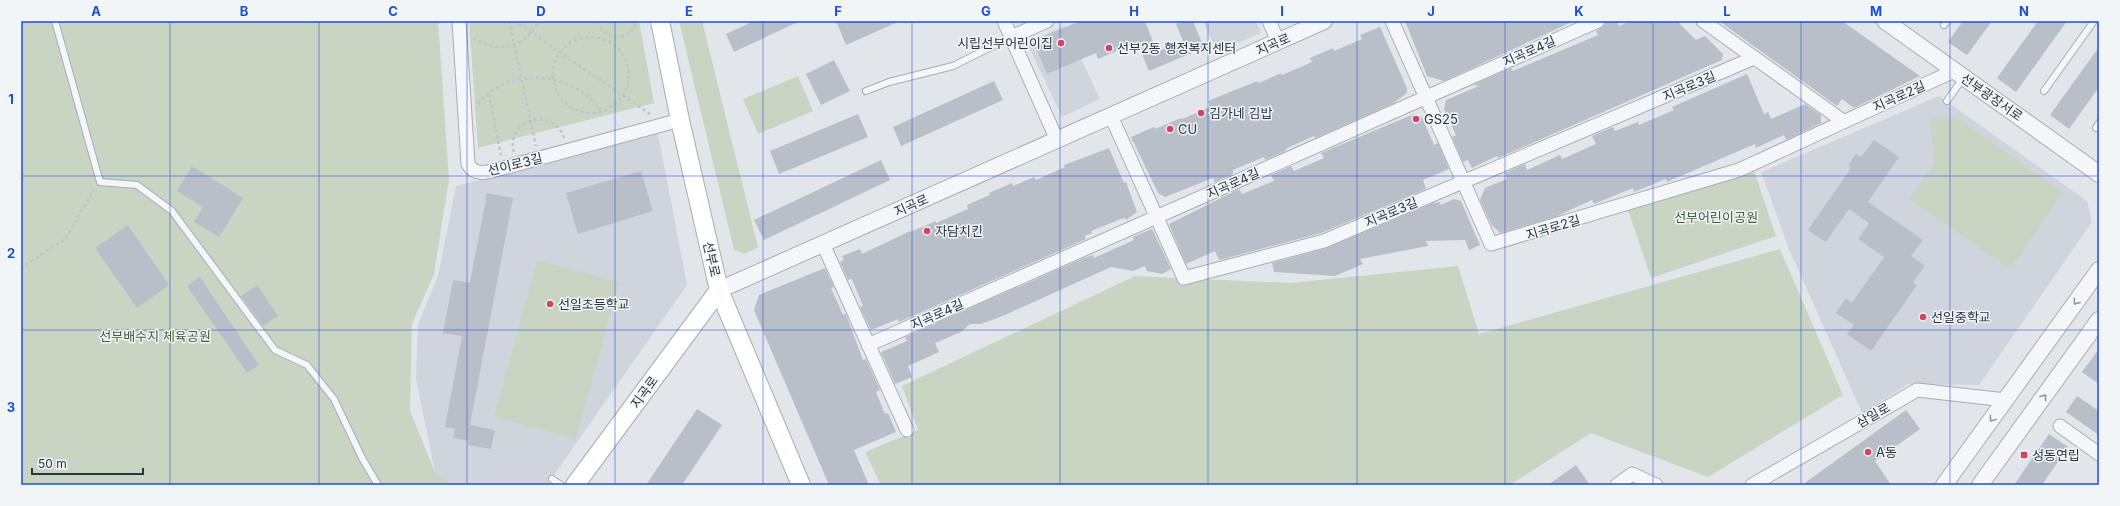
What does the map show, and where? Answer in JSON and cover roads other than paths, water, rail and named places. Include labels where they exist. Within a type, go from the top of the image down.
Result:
[{"type":"main road","name":"선부로","points":[[660,21],[672,122],[720,290],[802,485]]},
{"type":"main road","name":"지곡로","points":[[575,485],[720,290]]},
{"type":"street","name":"선이로3길","points":[[459,21],[467,119],[468,164],[472,170],[480,173],[518,166],[539,158],[672,122]]},
{"type":"street","points":[[1004,21],[1057,140]]},
{"type":"street","points":[[1011,37],[1047,21]]},
{"type":"street","points":[[1269,21],[1278,42]]},
{"type":"street","name":"지곡로","points":[[720,290],[1324,21]]},
{"type":"street","name":"지곡로2길","points":[[1392,21],[1491,244],[1739,170],[1843,121],[1959,74]]},
{"type":"street","name":"지곡로4길","points":[[868,345],[1598,21]]},
{"type":"street","points":[[1703,21],[1843,121]]},
{"type":"street","name":"선부광장서로","points":[[1884,21],[2099,174]]},
{"type":"street","name":"지곡로3길","points":[[1111,116],[1184,278],[1324,241],[1754,58]]},
{"type":"street","points":[[823,244],[907,430]]},
{"type":"street","points":[[1944,485],[2099,270]]},
{"type":"street","points":[[1980,485],[2099,320]]},
{"type":"street","name":"삼일로","points":[[1752,485],[1873,411],[1916,390],[2006,400]]},
{"type":"street","points":[[2060,426],[2099,454]]},
{"type":"street","points":[[1617,485],[1632,474],[1656,485]]},
{"type":"lane","points":[[55,21],[100,182],[137,185],[172,211],[275,350],[307,365],[334,399],[362,458],[378,485]]},
{"type":"lane","points":[[2044,91],[2094,21]]},
{"type":"lane","points":[[866,91],[889,82],[953,66],[1011,37]]},
{"type":"lane","points":[[1947,101],[1959,74]]},
{"type":"lane","points":[[552,479],[561,485]]},
{"type":"place","name":"시립선부어린이집","points":[[1061,43]]},
{"type":"place","name":"선부2동 행정복지센터","points":[[1109,48]]},
{"type":"place","name":"김가네 김밥","points":[[1201,113]]},
{"type":"place","name":"GS25","points":[[1416,119]]},
{"type":"place","name":"CU","points":[[1170,129]]},
{"type":"place","name":"자담치킨","points":[[927,231]]},
{"type":"place","name":"선일초등학교","points":[[550,304]]},
{"type":"place","name":"선일중학교","points":[[1923,317]]},
{"type":"place","name":"A동","points":[[1868,452]]},
{"type":"place","name":"성동연립","points":[[2024,455]]},
{"type":"park label","name":"선부어린이공원","points":[[1716,217]]},
{"type":"park label","name":"선부배수지 체육공원","points":[[155,336]]}]
